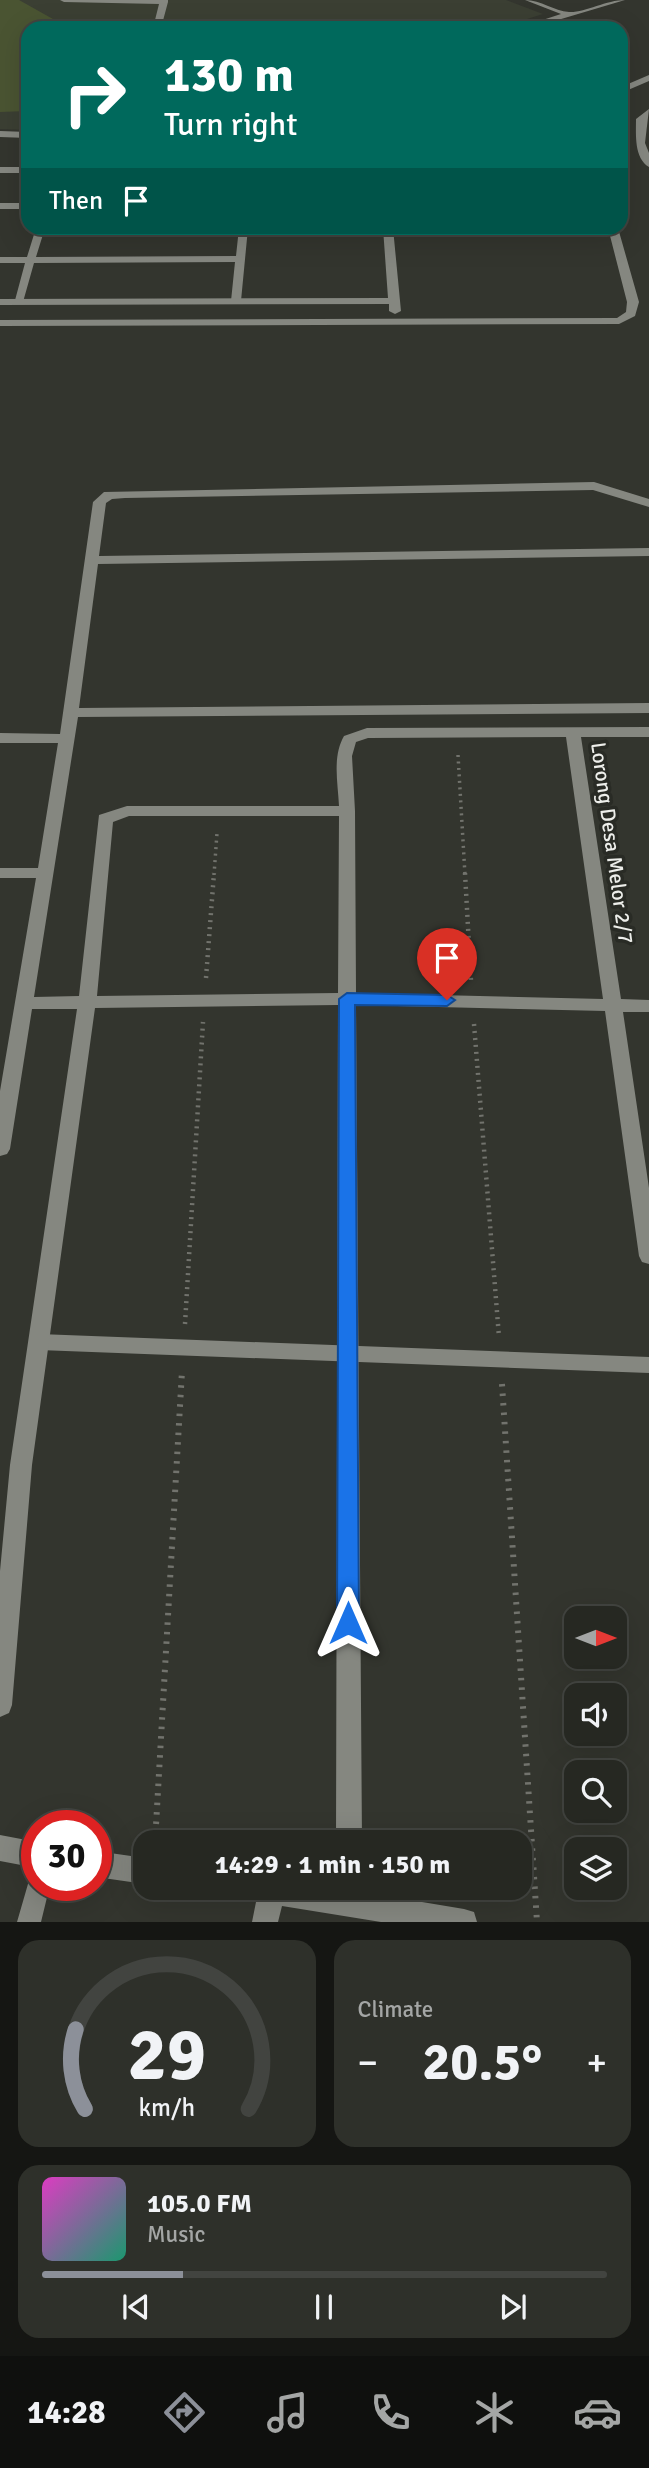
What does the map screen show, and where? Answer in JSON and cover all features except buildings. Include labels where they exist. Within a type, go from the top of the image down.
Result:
[{"type":"street","points":[[528,0],[567,14]]},
{"type":"street","points":[[544,21],[621,0]]},
{"type":"street","points":[[628,87],[649,78]]},
{"type":"street","points":[[649,113],[641,119],[640,144],[649,164]]},
{"type":"street","points":[[0,134],[21,135]]},
{"type":"street","points":[[0,206],[21,206]]},
{"type":"street","points":[[0,218],[21,218]]},
{"type":"street","points":[[389,235],[396,323]]},
{"type":"street","points":[[0,323],[619,321],[631,314],[633,302],[615,235]]},
{"type":"street","points":[[0,302],[394,301]]},
{"type":"street","points":[[1,1142],[9,1042],[26,1003],[71,713],[100,502],[109,495],[594,486],[649,503]]},
{"type":"street","points":[[92,560],[649,552]]},
{"type":"street","points":[[71,713],[649,708]]},
{"type":"street","name":"Lorong Desa Melor 2/7","points":[[573,732],[649,1255]]},
{"type":"street","points":[[349,1830],[347,811],[344,756],[349,739],[367,733],[649,732]]},
{"type":"street","points":[[0,738],[66,739]]},
{"type":"street","points":[[0,1705],[21,1465],[87,1002],[105,819],[127,811],[347,811]]},
{"type":"street","points":[[0,873],[46,873]]},
{"type":"street","points":[[26,1003],[347,999],[612,1003],[649,1006]]},
{"type":"street","points":[[0,1848],[21,1851]]},
{"type":"street","points":[[112,1866],[133,1869]]},
{"type":"street","points":[[263,1900],[265,1922]]},
{"type":"street","points":[[370,1900],[464,1922]]},
{"type":"lane","points":[[64,0],[164,1],[159,21]]},
{"type":"lane","points":[[0,170],[21,170]]},
{"type":"lane","points":[[18,302],[38,235]]},
{"type":"lane","points":[[236,301],[243,235]]},
{"type":"lane","points":[[0,260],[240,259]]},
{"type":"lane","points":[[39,1342],[649,1365]]},
{"type":"lane","points":[[29,1922],[34,1901]]},
{"type":"path","points":[[457,733],[472,1001],[501,1359],[537,1922]]},
{"type":"shaded area","points":[[0,0],[506,0],[543,14],[520,21],[21,21],[21,130],[0,129]]},
{"type":"green space","points":[[0,0],[19,0],[56,21],[21,21],[21,111],[0,112]]},
{"type":"route","points":[[348,1623],[347,999],[447,1000]]}]
